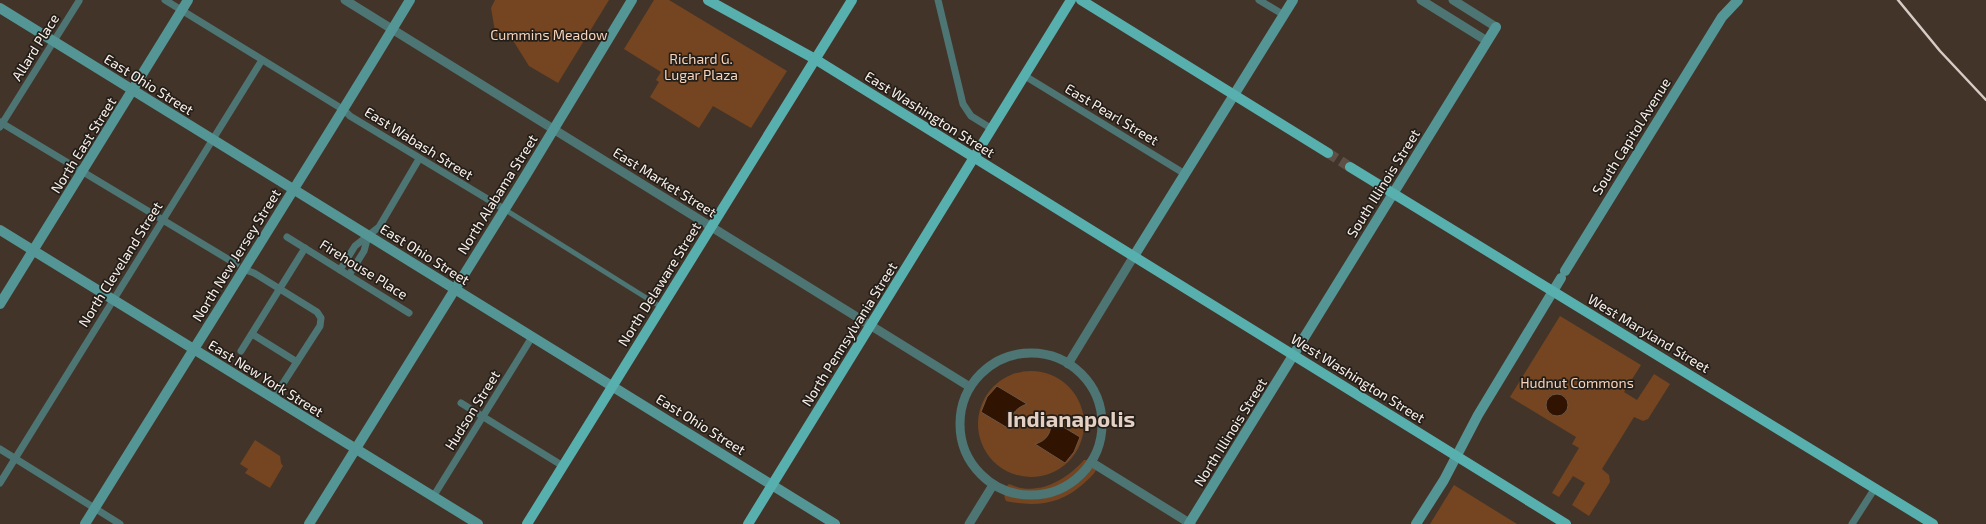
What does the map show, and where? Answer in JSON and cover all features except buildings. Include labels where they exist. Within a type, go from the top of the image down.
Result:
[{"type":"main road","name":"North East Street","points":[[0,304],[188,0]]},
{"type":"main road","name":"North New Jersey Street","points":[[85,524],[193,349],[239,266],[294,189],[344,110],[410,0]]},
{"type":"main road","name":"North Alabama Street","points":[[309,524],[632,0]]},
{"type":"main road","name":"East Washington Street","points":[[708,0],[816,59],[1134,256]]},
{"type":"main road","name":"North Delaware Street","points":[[527,524],[852,0]]},
{"type":"main road","name":"North Pennsylvania Street","points":[[748,524],[1071,0]]},
{"type":"main road","points":[[1081,0],[1328,153]]},
{"type":"main road","points":[[1134,256],[1293,0]]},
{"type":"main road","name":"South Capitol Avenue","points":[[1416,524],[1478,415],[1563,274],[1722,17],[1729,0]]},
{"type":"main road","name":"South Capitol Avenue","points":[[1722,17],[1738,0]]},
{"type":"main road","name":"East Ohio Street","points":[[0,8],[212,140],[294,189],[454,290],[835,524]]},
{"type":"main road","name":"South Illinois Street","points":[[1294,355],[1496,27]]},
{"type":"main road","name":"West Maryland Street","points":[[1350,167],[1933,524]]},
{"type":"main road","name":"East New York Street","points":[[0,230],[355,450],[478,524]]},
{"type":"main road","name":"West Washington Street","points":[[1134,256],[1566,524]]},
{"type":"main road","name":"North Illinois Street","points":[[1190,524],[1294,355]]},
{"type":"street","name":"East Wabash Street","points":[[165,0],[344,110],[350,116],[419,159],[504,209],[661,307]]},
{"type":"street","name":"East Market Street","points":[[345,0],[970,387]]},
{"type":"street","points":[[938,0],[963,104],[971,116],[992,129]]},
{"type":"street","points":[[1259,0],[1284,15]]},
{"type":"street","points":[[1421,0],[1487,41]]},
{"type":"street","points":[[1454,0],[1496,27]]},
{"type":"street","name":"Allard Place","points":[[1,124],[79,1]]},
{"type":"street","name":"North Cleveland Street","points":[[0,483],[262,60]]},
{"type":"street","name":"East Pearl Street","points":[[1025,76],[1185,174]]},
{"type":"street","points":[[1,124],[82,173],[94,178],[163,219],[239,266],[254,272],[317,312],[321,318],[320,326],[274,399]]},
{"type":"street","points":[[340,270],[355,246],[379,227],[419,159]]},
{"type":"street","points":[[349,275],[364,251],[368,235]]},
{"type":"street","name":"Firehouse Place","points":[[287,237],[409,313]]},
{"type":"street","name":"Firehouse Place","points":[[241,351],[305,248]]},
{"type":"street","points":[[1068,364],[1134,256]]},
{"type":"street","points":[[252,334],[297,362]]},
{"type":"street","name":"Hudson Street","points":[[433,497],[532,337]]},
{"type":"street","points":[[1030,353],[1043,354],[1068,364],[1088,383],[1096,396],[1100,409],[1101,436],[1098,449],[1092,462],[1074,481],[1064,488],[1041,495],[1016,494],[993,485],[973,466],[961,440],[960,413],[970,387],[989,367],[1002,359],[1015,355],[1030,353]]},
{"type":"street","points":[[461,403],[563,466]]},
{"type":"street","points":[[0,449],[120,524]]},
{"type":"street","points":[[1092,462],[1190,524]]},
{"type":"street","points":[[968,524],[993,485]]},
{"type":"street","points":[[1852,524],[1875,488]]},
{"type":"green space","name":"Cummins Meadow","points":[[495,0],[609,0],[558,83],[529,66],[514,42],[496,37],[491,8]]},
{"type":"green space","name":"Richard G. Lugar Plaza","points":[[654,0],[669,0],[787,71],[751,128],[713,106],[699,128],[650,97],[659,82],[656,80],[661,72],[624,49]]},
{"type":"green space","name":"Hudnut Commons","points":[[1560,316],[1641,365],[1624,392],[1637,400],[1654,374],[1670,384],[1648,419],[1643,421],[1634,417],[1602,469],[1609,475],[1610,482],[1589,516],[1572,505],[1585,483],[1573,476],[1559,497],[1552,493],[1579,448],[1572,444],[1576,437],[1510,397]]},
{"type":"green space","points":[[1031,371],[1051,375],[1069,386],[1080,404],[1084,424],[1080,444],[1069,462],[1051,473],[1031,477],[1011,473],[993,462],[982,444],[978,424],[982,404],[993,386],[1011,375]]},
{"type":"green space","points":[[255,440],[280,456],[283,466],[270,488],[245,473],[248,469],[240,464]]},
{"type":"green space","points":[[1084,460],[1089,460],[1096,470],[1082,485],[1064,497],[1046,503],[1036,504],[1006,501],[1004,492],[1009,484],[1019,488],[1030,489],[1050,485],[1068,474]]},
{"type":"green space","points":[[1454,485],[1517,524],[1430,524]]},
{"type":"shaded area","points":[[997,386],[1027,404],[1019,408],[1013,414],[1010,425],[1011,430],[981,412],[987,397]]},
{"type":"shaded area","points":[[1557,394],[1565,397],[1568,405],[1565,413],[1557,416],[1549,413],[1546,405],[1549,397]]},
{"type":"shaded area","points":[[1050,419],[1080,437],[1074,452],[1065,463],[1035,444],[1043,441],[1048,435],[1051,428]]},
{"type":"tunnel","points":[[1328,153],[1350,167]]},
{"type":"railway","points":[[1898,0],[1940,51],[1986,100]]},
{"type":"district","name":"Indianapolis","points":[[1071,418]]}]
